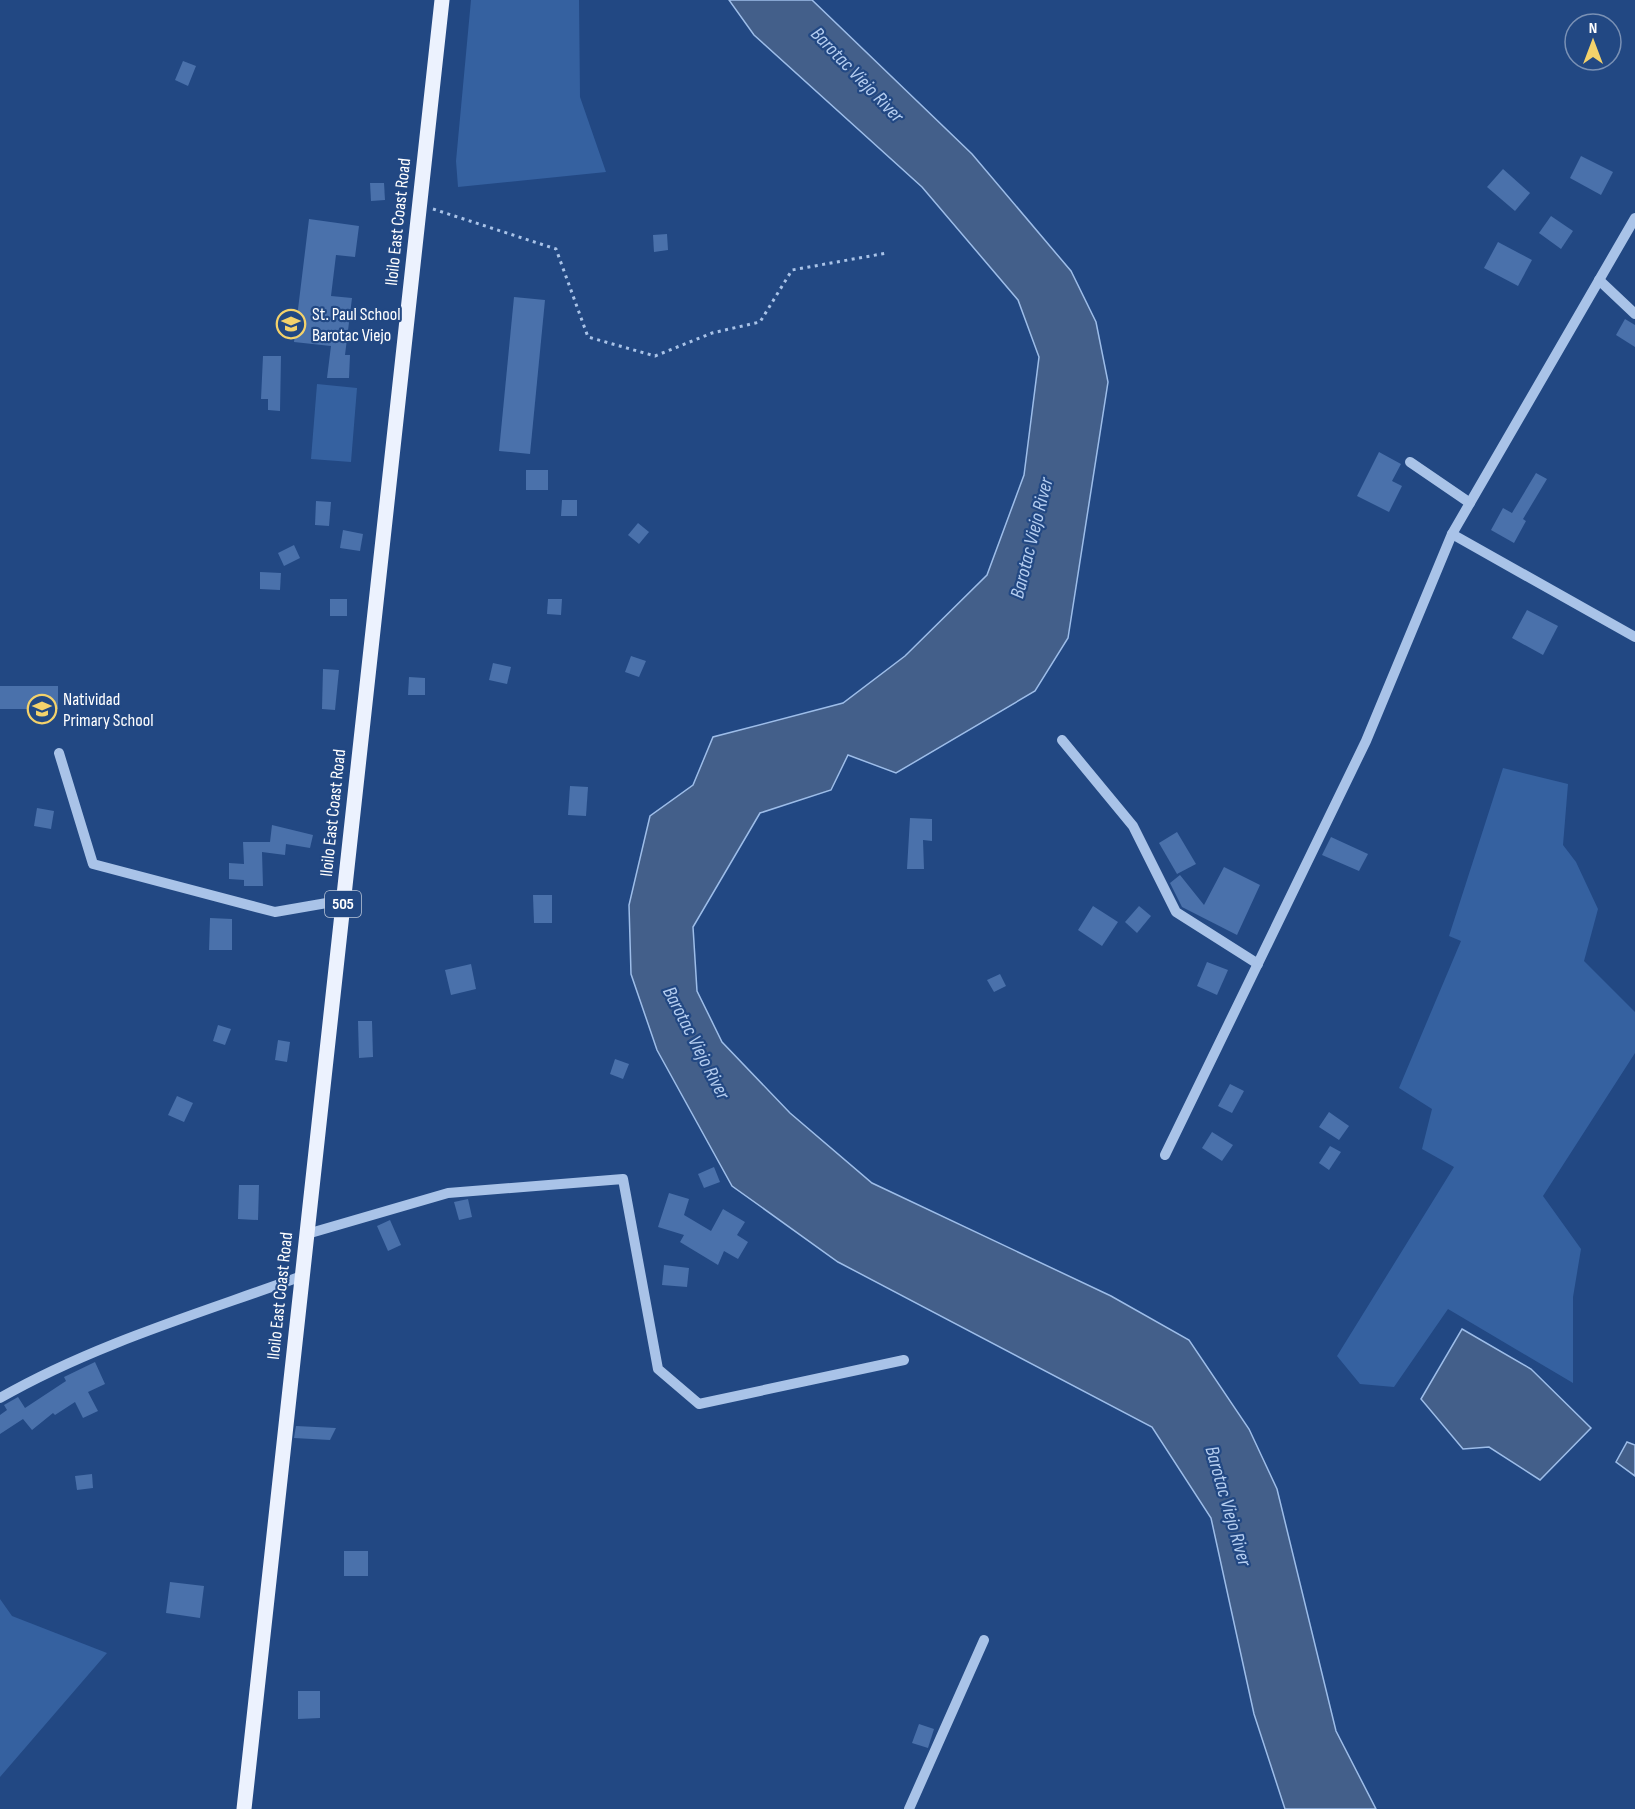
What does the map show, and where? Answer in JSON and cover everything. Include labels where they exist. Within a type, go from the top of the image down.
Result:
[{"type":"main road","name":"Iloilo East Coast Road","points":[[244,1809],[442,0]]},
{"type":"street","points":[[1165,1155],[1366,741],[1452,534],[1635,218]]},
{"type":"street","points":[[1599,280],[1635,314]]},
{"type":"street","points":[[1410,462],[1470,503]]},
{"type":"street","points":[[1452,534],[1635,637]]},
{"type":"street","points":[[1062,740],[1133,826],[1176,912],[1258,964]]},
{"type":"street","points":[[59,753],[93,864],[275,912],[344,900]]},
{"type":"street","points":[[307,1234],[448,1193],[623,1179],[658,1369],[699,1404],[904,1360]]},
{"type":"street","points":[[0,1398],[33,1379],[117,1343],[302,1276]]},
{"type":"street","points":[[909,1809],[984,1640]]},
{"type":"path","points":[[420,205],[556,249],[588,338],[655,356],[712,333],[760,322],[792,270],[886,253]]},
{"type":"shaded area","points":[[471,0],[579,0],[580,97],[606,172],[458,187],[456,161]]},
{"type":"shaded area","points":[[317,384],[357,388],[351,462],[311,459]]},
{"type":"shaded area","points":[[1503,768],[1568,784],[1563,845],[1576,862],[1598,909],[1584,961],[1635,1012],[1635,1053],[1543,1196],[1581,1249],[1573,1297],[1573,1383],[1448,1309],[1394,1387],[1360,1384],[1337,1356],[1454,1167],[1422,1149],[1432,1109],[1399,1088],[1461,941],[1449,936]]},
{"type":"shaded area","points":[[0,1599],[12,1616],[107,1653],[0,1777]]},
{"type":"water","name":"Barotac Viejo River","points":[[729,0],[812,0],[972,154],[1071,271],[1096,322],[1108,382],[1068,638],[1035,691],[896,773],[848,755],[831,790],[760,813],[693,927],[697,991],[722,1042],[790,1113],[872,1183],[1111,1296],[1189,1340],[1249,1429],[1277,1489],[1336,1731],[1376,1809],[1285,1809],[1254,1714],[1211,1518],[1152,1427],[838,1262],[732,1186],[657,1050],[631,974],[629,905],[650,816],[693,785],[713,737],[843,703],[905,656],[987,575],[1024,475],[1039,357],[1018,300],[922,187],[754,35]]},
{"type":"water","points":[[1462,1329],[1531,1369],[1591,1428],[1540,1480],[1489,1447],[1463,1449],[1421,1399]]},
{"type":"water","points":[[1627,1442],[1635,1445],[1635,1476],[1616,1462]]},
{"type":"building","points":[[183,61],[196,66],[188,86],[175,80]]},
{"type":"building","points":[[1581,156],[1613,172],[1601,195],[1570,178]]},
{"type":"building","points":[[1503,169],[1530,193],[1515,211],[1487,187]]},
{"type":"building","points":[[370,183],[384,183],[385,200],[371,201]]},
{"type":"building","points":[[1551,216],[1573,231],[1561,249],[1539,233]]},
{"type":"building","points":[[309,219],[359,226],[355,257],[336,255],[331,296],[352,298],[345,355],[350,355],[349,378],[327,378],[331,346],[294,342]]},
{"type":"building","points":[[667,234],[668,250],[654,252],[653,235]]},
{"type":"building","points":[[1498,242],[1532,260],[1518,286],[1484,268]]},
{"type":"building","points":[[514,297],[545,300],[530,454],[499,451]]},
{"type":"building","points":[[1625,319],[1635,325],[1635,347],[1616,335]]},
{"type":"building","points":[[263,356],[281,356],[280,411],[268,410],[268,399],[261,399]]},
{"type":"building","points":[[1379,452],[1401,464],[1392,481],[1402,486],[1389,512],[1357,496]]},
{"type":"building","points":[[526,470],[548,470],[548,490],[526,490]]},
{"type":"building","points":[[1536,473],[1547,479],[1523,519],[1526,521],[1514,543],[1491,530],[1503,508],[1512,513]]},
{"type":"building","points":[[562,500],[577,500],[577,516],[561,516]]},
{"type":"building","points":[[316,501],[331,502],[329,526],[315,525]]},
{"type":"building","points":[[638,523],[649,532],[639,544],[628,535]]},
{"type":"building","points":[[343,530],[363,534],[360,551],[340,548]]},
{"type":"building","points":[[294,545],[300,558],[284,566],[278,553]]},
{"type":"building","points":[[260,572],[281,573],[280,590],[260,589]]},
{"type":"building","points":[[330,599],[347,599],[347,616],[330,616]]},
{"type":"building","points":[[548,599],[562,599],[561,615],[547,614]]},
{"type":"building","points":[[1527,610],[1558,626],[1543,655],[1512,638]]},
{"type":"building","points":[[631,656],[646,661],[639,677],[625,672]]},
{"type":"building","points":[[493,663],[511,667],[507,684],[489,680]]},
{"type":"building","points":[[323,669],[339,670],[335,710],[322,709]]},
{"type":"building","points":[[409,677],[425,678],[425,695],[408,695]]},
{"type":"building","points":[[0,686],[58,686],[58,709],[0,709]]},
{"type":"building","points":[[570,786],[588,787],[586,816],[568,815]]},
{"type":"building","points":[[37,808],[54,811],[51,829],[34,826]]},
{"type":"building","points":[[910,818],[932,819],[932,841],[923,840],[924,869],[907,869]]},
{"type":"building","points":[[272,825],[313,835],[310,848],[286,844],[285,855],[262,852],[263,886],[244,886],[244,880],[229,879],[229,863],[244,864],[243,842],[270,842]]},
{"type":"building","points":[[1177,832],[1196,864],[1177,874],[1159,843]]},
{"type":"building","points":[[1331,837],[1368,854],[1359,871],[1322,855]]},
{"type":"building","points":[[1224,867],[1260,885],[1237,935],[1182,907],[1170,883],[1180,875],[1204,905]]},
{"type":"building","points":[[533,895],[552,895],[552,923],[534,923]]},
{"type":"building","points":[[1093,906],[1118,922],[1102,946],[1078,930]]},
{"type":"building","points":[[1139,906],[1151,916],[1137,933],[1125,922]]},
{"type":"building","points":[[210,918],[232,919],[232,950],[209,950]]},
{"type":"building","points":[[1207,962],[1228,970],[1217,995],[1197,986]]},
{"type":"building","points":[[471,964],[476,989],[451,995],[445,970]]},
{"type":"building","points":[[1000,974],[1006,986],[994,992],[987,980]]},
{"type":"building","points":[[358,1021],[372,1021],[373,1057],[359,1058]]},
{"type":"building","points":[[218,1025],[231,1029],[225,1045],[213,1041]]},
{"type":"building","points":[[278,1040],[290,1042],[287,1062],[275,1060]]},
{"type":"building","points":[[615,1059],[629,1064],[623,1079],[610,1074]]},
{"type":"building","points":[[1230,1084],[1244,1091],[1232,1113],[1218,1106]]},
{"type":"building","points":[[177,1096],[193,1103],[184,1122],[168,1115]]},
{"type":"building","points":[[1329,1112],[1349,1126],[1339,1140],[1319,1127]]},
{"type":"building","points":[[1212,1132],[1233,1145],[1222,1161],[1202,1148]]},
{"type":"building","points":[[1330,1146],[1341,1152],[1329,1170],[1319,1163]]},
{"type":"building","points":[[714,1167],[720,1182],[704,1188],[698,1174]]},
{"type":"building","points":[[239,1185],[259,1185],[258,1220],[238,1219]]},
{"type":"building","points":[[669,1193],[689,1199],[684,1215],[711,1231],[723,1209],[745,1222],[737,1235],[748,1242],[738,1259],[724,1251],[718,1265],[680,1242],[684,1235],[658,1227]]},
{"type":"building","points":[[468,1199],[472,1217],[459,1220],[454,1202]]},
{"type":"building","points":[[390,1220],[401,1245],[388,1251],[377,1226]]},
{"type":"building","points":[[664,1265],[689,1268],[687,1287],[662,1285]]},
{"type":"building","points":[[95,1362],[105,1384],[88,1392],[98,1411],[83,1418],[75,1402],[55,1415],[53,1413],[32,1430],[23,1419],[0,1434],[0,1415],[7,1410],[4,1405],[18,1397],[25,1408],[66,1381],[64,1377]]},
{"type":"building","points":[[296,1426],[336,1428],[330,1440],[294,1438]]},
{"type":"building","points":[[92,1474],[93,1488],[77,1490],[75,1476]]},
{"type":"building","points":[[344,1551],[368,1551],[368,1576],[344,1576]]},
{"type":"building","points":[[170,1582],[204,1586],[200,1618],[166,1613]]},
{"type":"building","points":[[298,1691],[320,1691],[320,1718],[298,1719]]},
{"type":"building","points":[[919,1724],[934,1729],[928,1748],[912,1743]]},
{"type":"place","name":"St. Paul School Barotac Viejo","points":[[291,324]]},
{"type":"place","name":"Natividad Primary School","points":[[42,709]]}]
